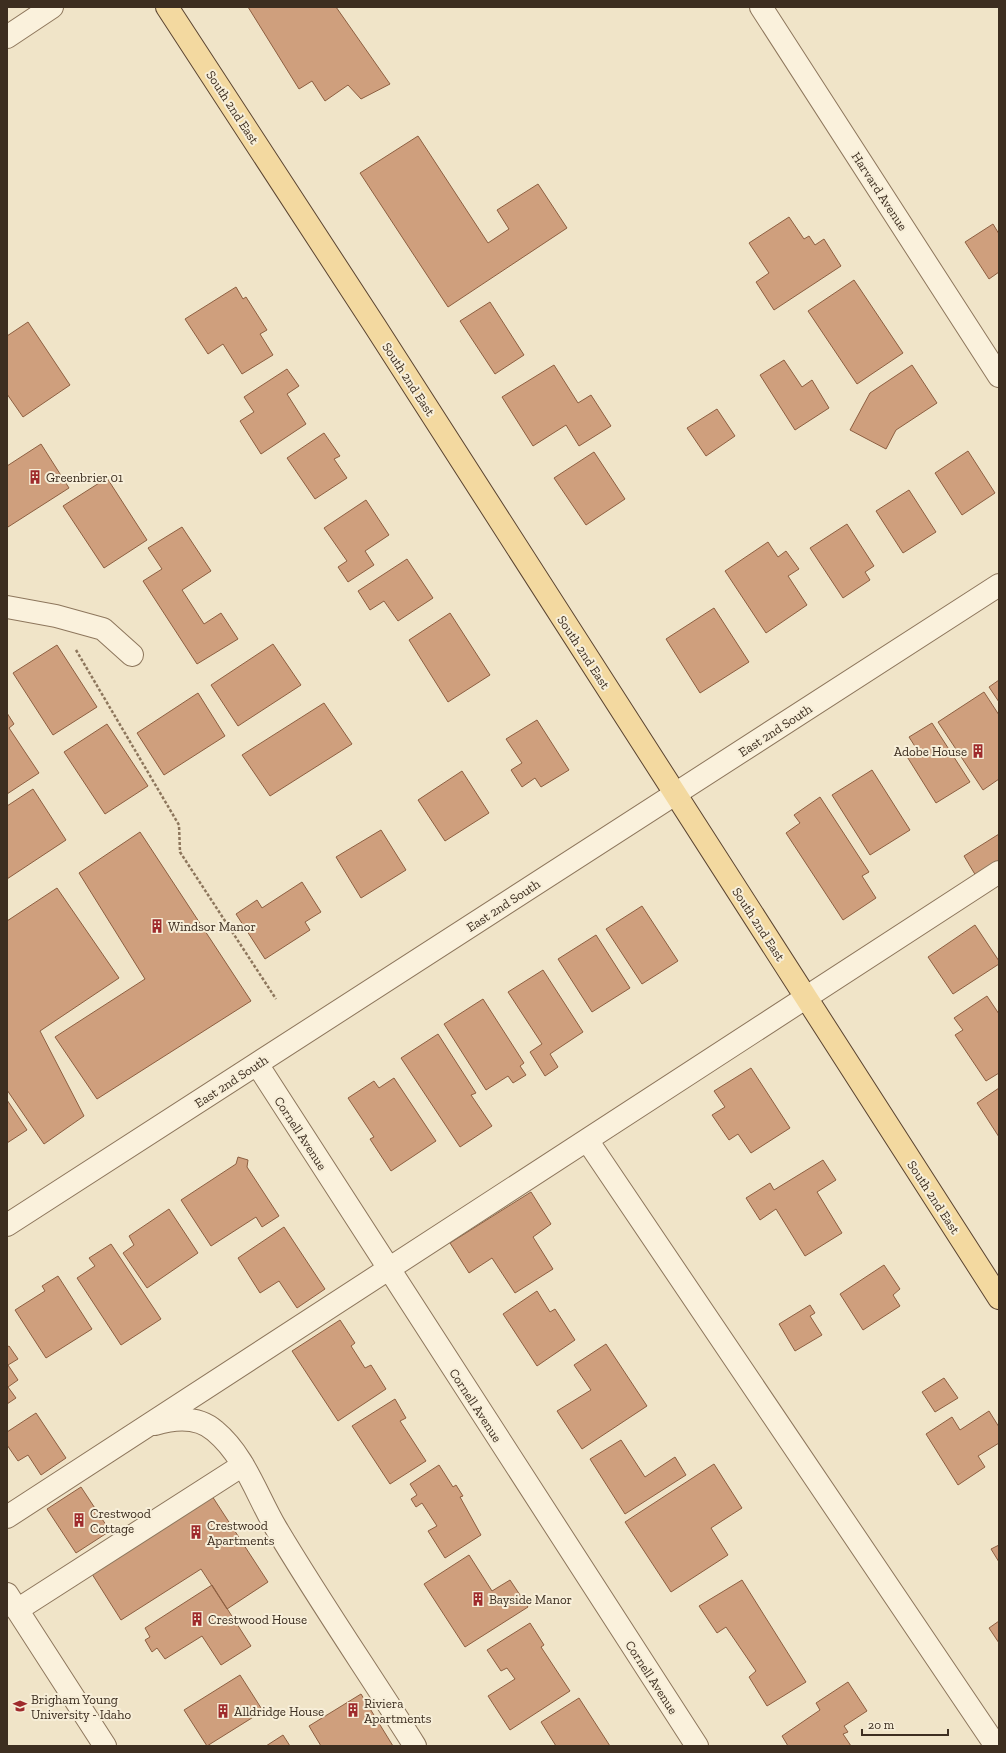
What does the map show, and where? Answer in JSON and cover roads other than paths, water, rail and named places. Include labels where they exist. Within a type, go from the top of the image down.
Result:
[{"type":"main road","name":"South 2nd East","points":[[167,7],[384,339],[999,1298]]},
{"type":"street","points":[[7,37],[52,7]]},
{"type":"street","name":"Harvard Avenue","points":[[761,7],[999,376]]},
{"type":"street","name":"East 2nd South","points":[[7,1225],[999,585]]},
{"type":"street","points":[[7,607],[56,616],[103,629],[132,655]]},
{"type":"street","points":[[7,1517],[999,872]]},
{"type":"street","name":"Cornell Avenue","points":[[257,1064],[697,1746]]},
{"type":"street","points":[[587,1140],[996,1746]]},
{"type":"street","points":[[144,1428],[167,1421],[196,1420],[214,1430],[229,1445],[243,1465],[276,1527],[415,1746]]},
{"type":"street","points":[[104,1746],[12,1602],[243,1465]]},
{"type":"place","name":"Greenbrier 01","points":[[35,477]]},
{"type":"place","name":"Adobe House","points":[[978,751]]},
{"type":"place","name":"Windsor Manor","points":[[157,926]]},
{"type":"place","name":"Crestwood Cottage","points":[[79,1520]]},
{"type":"place","name":"Crestwood Apartments","points":[[196,1532]]},
{"type":"place","name":"Bayside Manor","points":[[478,1599]]},
{"type":"place","name":"Crestwood House","points":[[197,1619]]},
{"type":"place","name":"Brigham Young University - Idaho","points":[[20,1706]]},
{"type":"place","name":"Riviera Apartments","points":[[353,1710]]},
{"type":"place","name":"Alldridge House","points":[[223,1711]]}]
